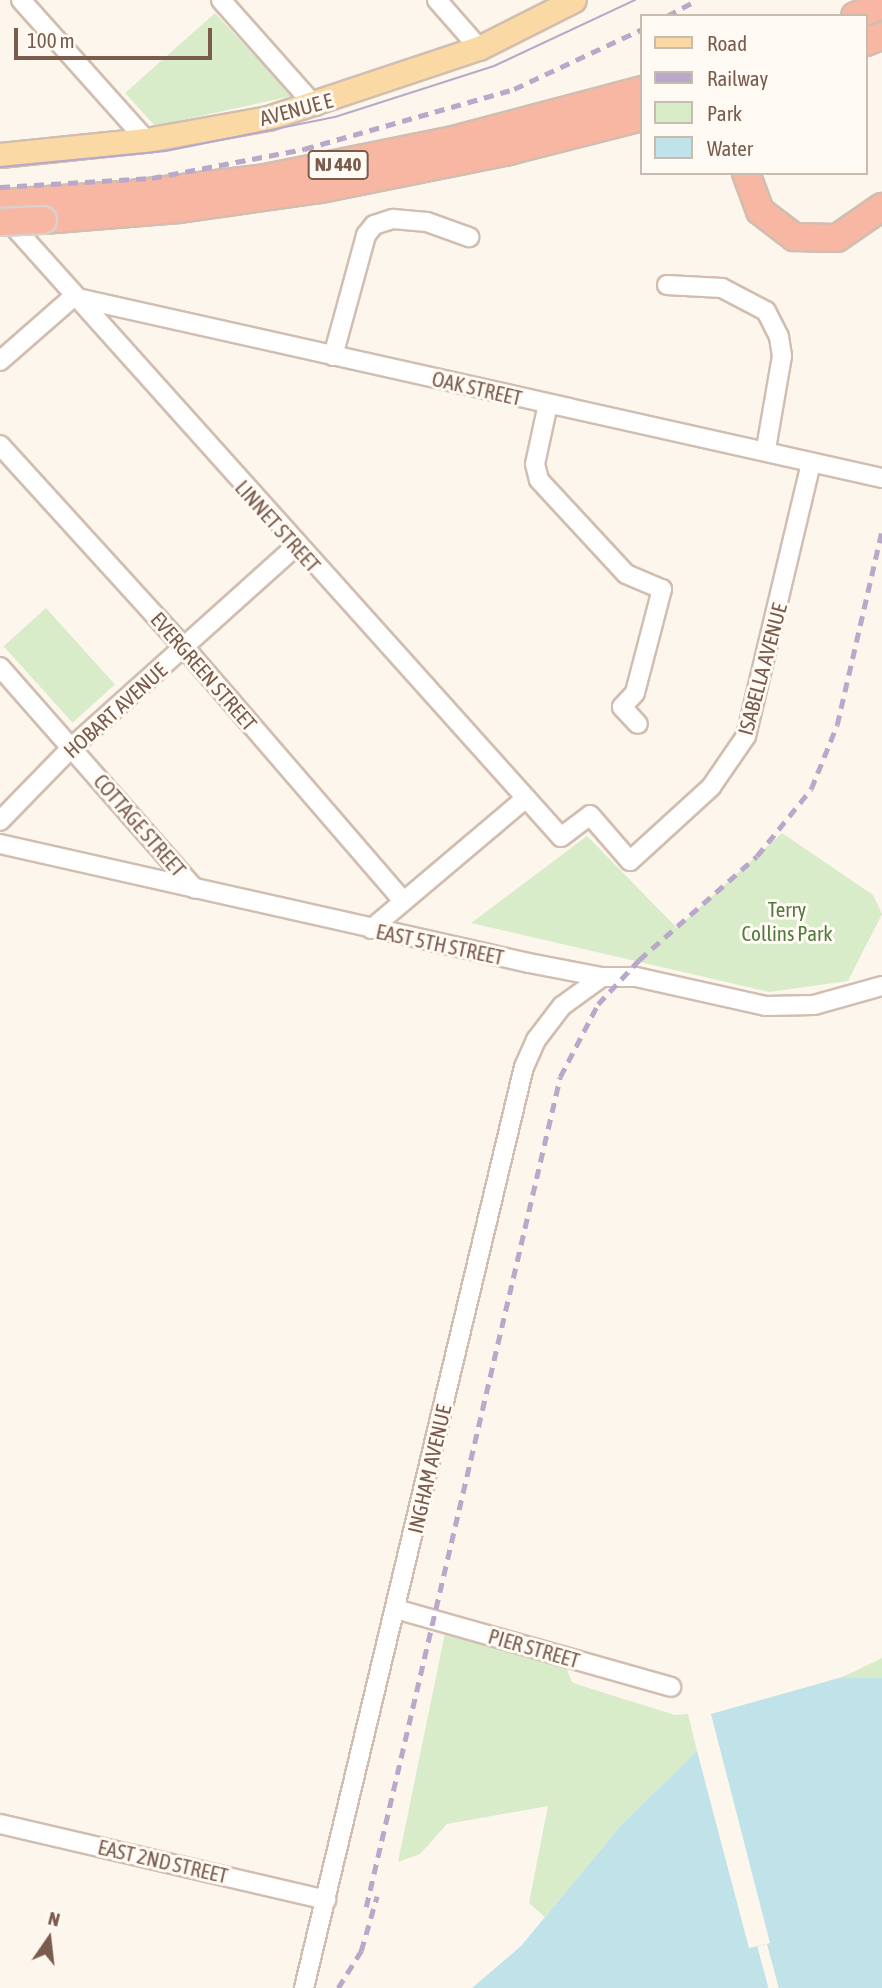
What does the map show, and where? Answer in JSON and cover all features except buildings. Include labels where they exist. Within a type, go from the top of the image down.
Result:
[{"type":"highway","points":[[860,14],[882,5]]},
{"type":"highway","name":"NJ 440","points":[[0,222],[35,211],[312,170],[486,132],[640,91]]},
{"type":"highway","name":"NJ 440","points":[[0,203],[35,211],[192,207],[333,187],[497,154],[640,118]]},
{"type":"highway","points":[[747,175],[760,211],[794,237],[837,238],[882,207]]},
{"type":"main road","name":"AVENUE E","points":[[0,155],[146,140],[315,106],[479,48],[574,0]]},
{"type":"street","points":[[21,0],[146,140]]},
{"type":"street","points":[[221,0],[315,106]]},
{"type":"street","points":[[437,0],[479,48]]},
{"type":"street","name":"LINNET STREET","points":[[0,211],[73,297],[561,838]]},
{"type":"street","points":[[334,356],[366,235],[374,225],[393,219],[427,222],[469,237]]},
{"type":"street","points":[[667,285],[722,288],[766,311],[779,337],[782,356],[766,449]]},
{"type":"street","points":[[0,361],[73,297]]},
{"type":"street","name":"OAK STREET","points":[[73,297],[548,404],[766,449],[811,463],[882,478]]},
{"type":"street","points":[[548,404],[535,464],[540,480],[612,562],[639,581],[662,589],[635,693],[622,707],[638,724]]},
{"type":"street","name":"EVERGREEN STREET","points":[[0,445],[184,647],[403,901]]},
{"type":"street","name":"ISABELLA AVENUE","points":[[561,838],[590,815],[630,861],[731,763],[757,704],[811,463]]},
{"type":"street","name":"HOBART AVENUE","points":[[0,821],[72,747],[296,545]]},
{"type":"street","name":"COTTAGE STREET","points":[[0,667],[195,889]]},
{"type":"street","points":[[371,929],[526,798]]},
{"type":"street","name":"EAST 5TH STREET","points":[[0,844],[371,929],[602,977],[625,975],[793,1008],[841,1000],[882,986]]},
{"type":"street","name":"INGHAM AVENUE","points":[[304,1988],[524,1067],[536,1040],[562,1006],[602,977]]},
{"type":"street","name":"PIER STREET","points":[[396,1609],[671,1687]]},
{"type":"street","name":"EAST 2ND STREET","points":[[0,1824],[326,1900]]},
{"type":"green space","points":[[215,13],[292,96],[155,126],[125,93]]},
{"type":"green space","points":[[46,608],[115,685],[73,723],[4,646]]},
{"type":"green space","name":"Terry Collins Park","points":[[782,833],[873,895],[882,914],[848,981],[769,992],[471,923],[587,836],[677,928]]},
{"type":"green space","points":[[445,1633],[565,1665],[572,1682],[579,1685],[675,1715],[688,1714],[697,1751],[623,1823],[545,1917],[529,1903],[548,1806],[447,1824],[420,1854],[398,1862]]},
{"type":"green space","points":[[882,1658],[882,1678],[839,1678],[849,1674]]},
{"type":"water","points":[[839,1678],[882,1678],[882,1988],[472,1988],[521,1946],[623,1823],[697,1751],[749,1948],[770,1943],[711,1714]]},
{"type":"pier","points":[[767,1944],[779,1988],[768,1988],[757,1947]]},
{"type":"tram line","points":[[0,167],[166,151],[335,117],[494,66],[635,0]]},
{"type":"railway","points":[[671,14],[697,0]]},
{"type":"railway","points":[[0,187],[152,178],[304,149],[514,89],[640,30]]},
{"type":"railway","points":[[366,1907],[560,1077],[598,1004],[639,960],[757,856],[811,789],[837,725],[882,530]]},
{"type":"railway","points":[[338,1988],[361,1951],[377,1896]]}]
